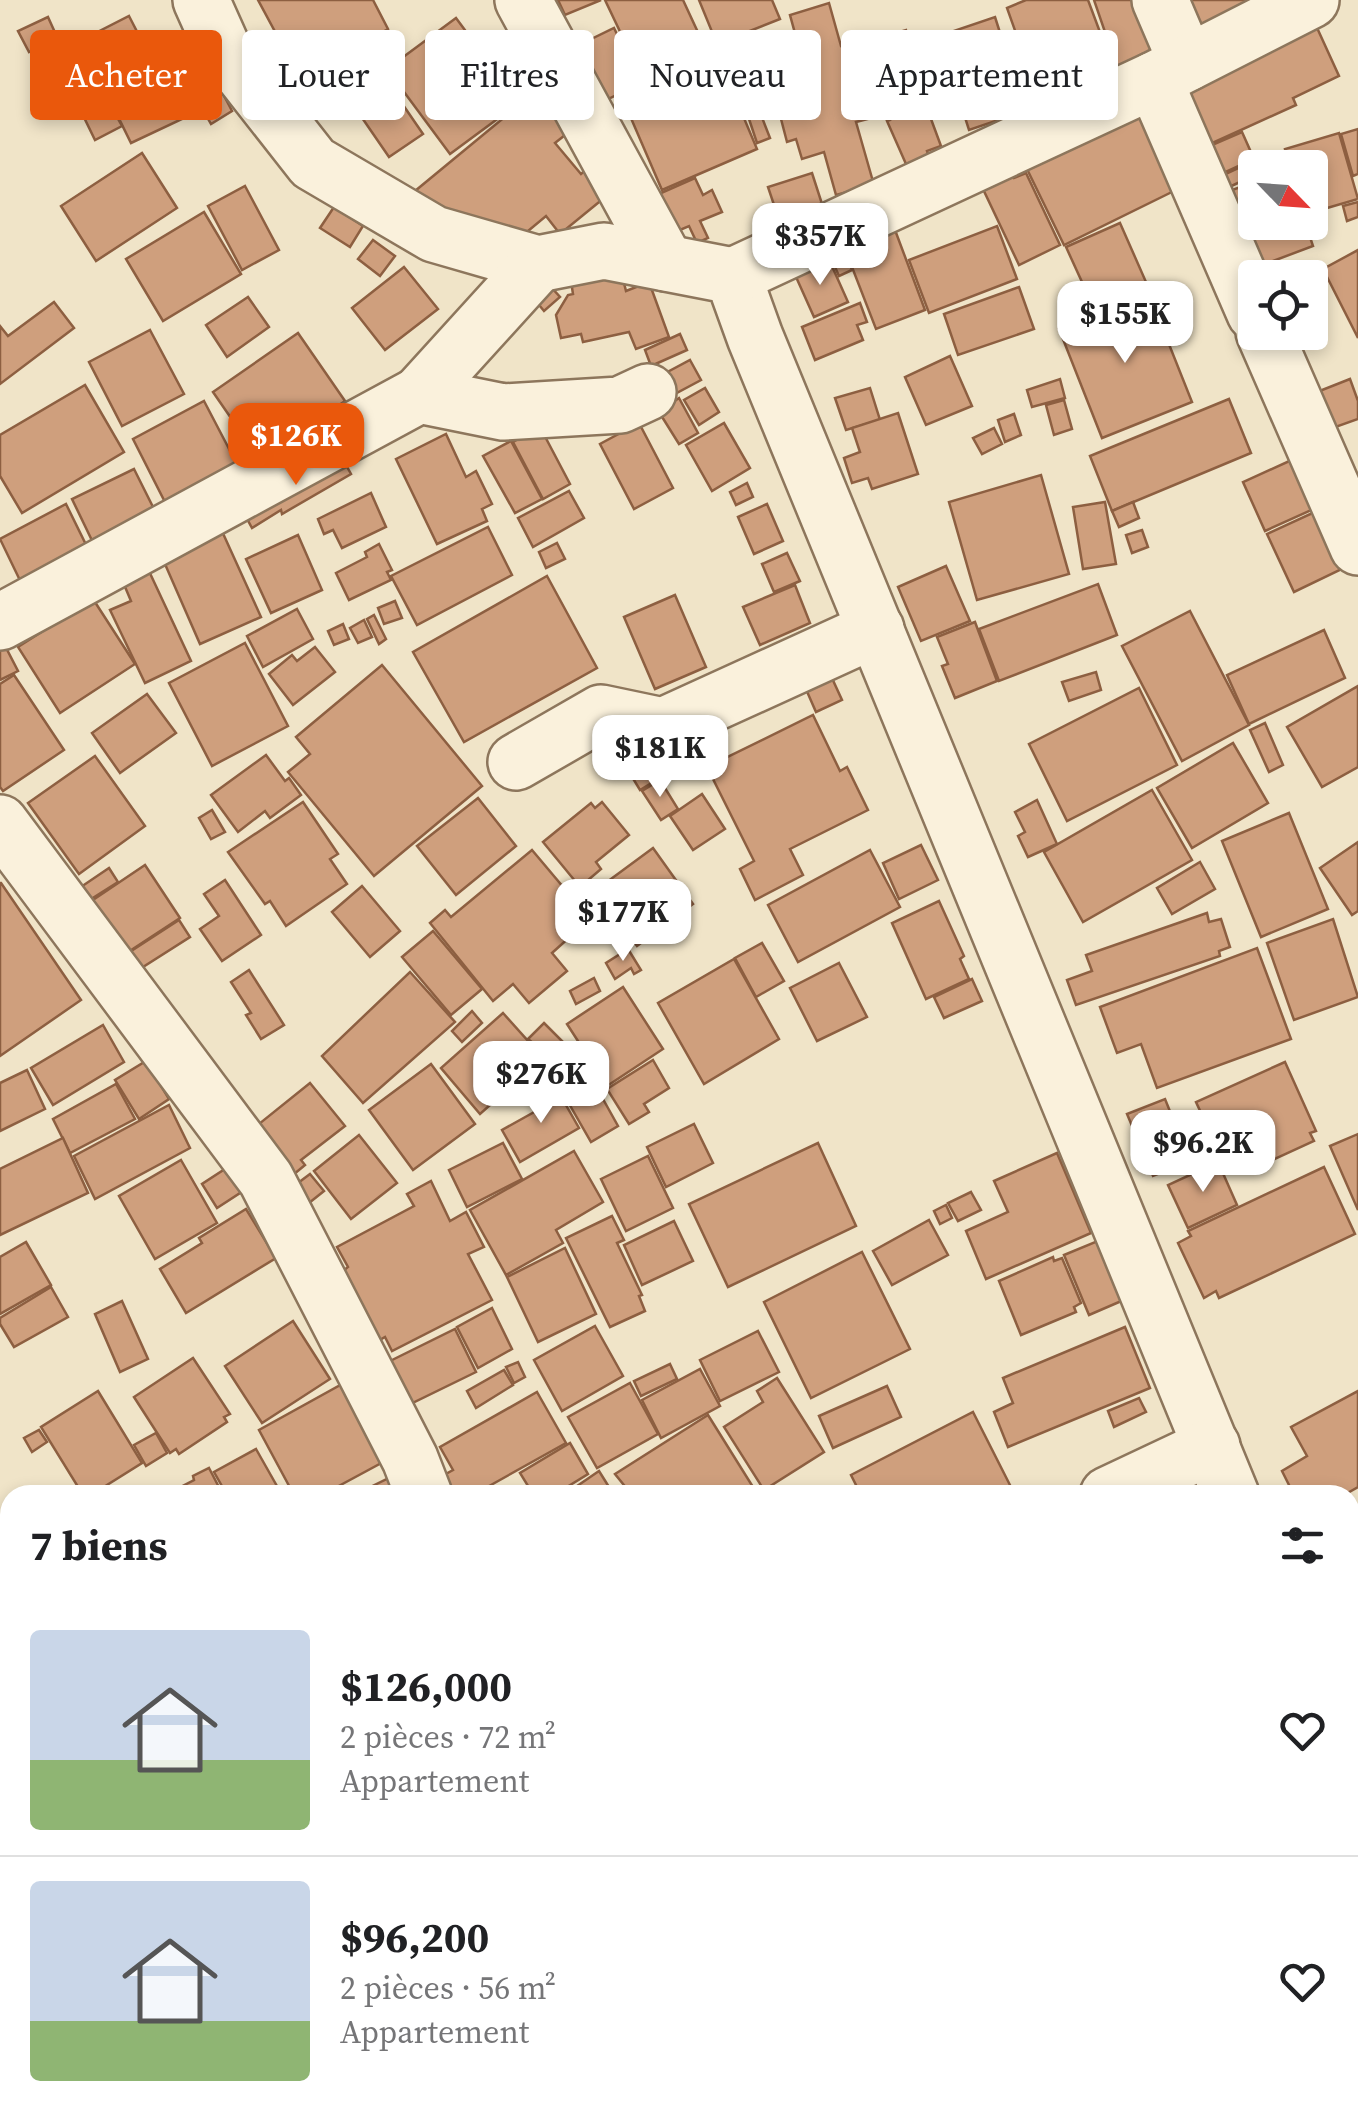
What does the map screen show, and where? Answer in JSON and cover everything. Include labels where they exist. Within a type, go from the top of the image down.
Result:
[{"type":"street","points":[[201,0],[222,47],[313,163],[434,234],[538,264],[604,251],[733,276],[1170,71],[1311,0]]},
{"type":"street","points":[[523,0],[666,263]]},
{"type":"street","points":[[1160,0],[1170,71],[1238,264]]},
{"type":"street","points":[[0,622],[419,395],[538,264]]},
{"type":"street","points":[[733,276],[1221,1471],[1155,1485]]},
{"type":"street","points":[[1272,350],[1358,547]]},
{"type":"street","points":[[419,395],[502,412],[620,405],[648,392]]},
{"type":"street","points":[[516,762],[602,713],[663,726],[876,630]]},
{"type":"street","points":[[0,822],[266,1179],[420,1485]]},
{"type":"building","points":[[258,0],[373,0],[388,29],[386,30],[274,30]]},
{"type":"building","points":[[558,0],[601,0],[565,15]]},
{"type":"building","points":[[605,0],[683,0],[697,30],[619,30]]},
{"type":"building","points":[[699,0],[772,0],[780,19],[752,30],[711,30]]},
{"type":"building","points":[[1026,0],[1088,0],[1099,30],[1015,30],[1007,8]]},
{"type":"building","points":[[1094,0],[1142,0],[1160,52],[1118,67],[1118,30],[1104,30]]},
{"type":"building","points":[[1183,0],[1277,0],[1196,30]]},
{"type":"building","points":[[829,3],[841,46],[841,120],[864,120],[856,122],[874,185],[836,195],[824,152],[802,159],[796,139],[787,142],[781,120],[821,120],[821,30],[794,30],[790,15]]},
{"type":"building","points":[[129,16],[136,30],[102,30]]},
{"type":"building","points":[[48,17],[54,30],[30,30],[29,52],[18,31]]},
{"type":"building","points":[[995,17],[999,30],[957,30]]},
{"type":"building","points":[[456,18],[465,30],[440,30]]},
{"type":"building","points":[[1313,19],[1339,76],[1293,98],[1296,105],[1208,145],[1178,81]]},
{"type":"building","points":[[615,30],[614,96],[604,101],[594,81],[594,38]]},
{"type":"building","points":[[425,41],[425,120],[496,120],[450,154],[405,93],[405,56]]},
{"type":"building","points":[[222,92],[232,111],[222,117]]},
{"type":"building","points":[[405,108],[423,134],[389,157],[364,120],[405,120]]},
{"type":"building","points":[[1147,108],[1184,186],[1064,245],[1026,167]]},
{"type":"building","points":[[85,120],[119,120],[122,126],[95,140]]},
{"type":"building","points":[[120,120],[180,120],[131,143]]},
{"type":"building","points":[[501,120],[568,120],[574,128],[555,143],[581,174],[594,163],[615,189],[560,234],[546,216],[516,241],[409,196]]},
{"type":"building","points":[[632,120],[745,120],[757,149],[662,190]]},
{"type":"building","points":[[749,120],[763,120],[770,138],[757,143]]},
{"type":"building","points":[[931,120],[941,146],[927,151],[929,157],[906,164],[887,121]]},
{"type":"building","points":[[966,120],[998,120],[969,130]]},
{"type":"building","points":[[1358,129],[1358,174],[1353,176],[1341,134]]},
{"type":"building","points":[[1242,132],[1250,150],[1238,150],[1238,166],[1217,176],[1205,148]]},
{"type":"building","points":[[1339,133],[1358,199],[1328,208],[1328,150],[1285,149]]},
{"type":"building","points":[[142,153],[177,208],[96,261],[61,206]]},
{"type":"building","points":[[1238,168],[1238,183],[1225,189],[1219,177]]},
{"type":"building","points":[[812,173],[823,207],[780,223],[768,187]]},
{"type":"building","points":[[1026,173],[1060,245],[1019,265],[983,189],[1012,174],[1014,178]]},
{"type":"building","points":[[695,178],[703,195],[712,190],[722,212],[700,221],[708,238],[697,243],[689,226],[668,235],[652,197]]},
{"type":"building","points":[[245,186],[279,250],[242,270],[208,206]]},
{"type":"building","points":[[1238,188],[1238,215],[1229,191]]},
{"type":"building","points":[[1358,202],[1358,217],[1347,221],[1343,206]]},
{"type":"building","points":[[334,207],[363,226],[350,247],[320,228]]},
{"type":"building","points":[[204,212],[241,274],[163,321],[126,259]]},
{"type":"building","points":[[1120,223],[1146,282],[1093,306],[1066,247]]},
{"type":"building","points":[[997,226],[1017,279],[929,313],[909,260]]},
{"type":"building","points":[[895,230],[925,310],[876,329],[845,249]]},
{"type":"building","points":[[373,240],[395,256],[380,276],[358,259]]},
{"type":"building","points":[[1247,240],[1311,240],[1313,246],[1276,260],[1254,260]]},
{"type":"building","points":[[842,244],[852,270],[839,276],[827,249]]},
{"type":"building","points":[[1358,250],[1358,338],[1328,279],[1328,266]]},
{"type":"building","points":[[810,261],[814,272],[831,264],[848,302],[814,317],[792,268]]},
{"type":"building","points":[[404,267],[438,309],[385,350],[352,308]]},
{"type":"building","points":[[622,275],[626,291],[649,282],[669,337],[636,349],[629,332],[583,342],[581,334],[561,338],[556,315],[568,295],[573,294],[571,281]]},
{"type":"building","points":[[551,287],[560,297],[544,311],[535,300]]},
{"type":"building","points":[[1019,287],[1034,329],[958,355],[944,314]]},
{"type":"building","points":[[1149,294],[1192,402],[1102,438],[1059,329]]},
{"type":"building","points":[[248,297],[269,327],[227,357],[206,325]]},
{"type":"building","points":[[54,302],[74,328],[0,384],[0,326],[8,336]]},
{"type":"building","points":[[860,303],[867,322],[857,325],[863,340],[815,360],[802,327]]},
{"type":"building","points":[[150,330],[184,394],[122,426],[89,362]]},
{"type":"building","points":[[298,333],[345,401],[260,460],[213,392]]},
{"type":"building","points":[[680,334],[687,350],[651,366],[645,350]]},
{"type":"building","points":[[950,356],[972,406],[926,425],[905,377]]},
{"type":"building","points":[[690,360],[701,380],[671,396],[660,376]]},
{"type":"building","points":[[1060,379],[1065,398],[1032,407],[1027,390]]},
{"type":"building","points":[[1350,379],[1358,401],[1358,419],[1330,429],[1317,392]]},
{"type":"building","points":[[85,385],[124,452],[22,513],[0,476],[0,435]]},
{"type":"building","points":[[705,388],[719,412],[699,425],[684,400]]},
{"type":"building","points":[[870,388],[880,420],[846,430],[835,398]]},
{"type":"building","points":[[679,398],[698,433],[679,444],[659,412]]},
{"type":"building","points":[[1229,399],[1251,453],[1112,511],[1090,456]]},
{"type":"building","points":[[1064,400],[1072,429],[1054,435],[1046,405]]},
{"type":"building","points":[[204,401],[239,468],[167,506],[133,439]]},
{"type":"building","points":[[898,413],[918,474],[872,489],[868,478],[852,483],[844,458],[860,452],[852,428]]},
{"type":"building","points":[[1014,414],[1021,435],[1005,442],[998,420]]},
{"type":"building","points":[[639,423],[673,488],[634,509],[600,444]]},
{"type":"building","points":[[724,423],[750,468],[712,491],[686,445]]},
{"type":"building","points":[[540,427],[570,484],[543,499],[513,442]]},
{"type":"building","points":[[994,428],[1002,444],[982,454],[973,438]]},
{"type":"building","points":[[446,434],[466,477],[476,471],[492,504],[482,509],[487,521],[437,544],[396,459]]},
{"type":"building","points":[[511,441],[542,499],[515,513],[483,456]]},
{"type":"building","points":[[336,447],[351,474],[252,528],[239,504]]},
{"type":"building","points":[[1296,458],[1318,507],[1265,531],[1243,482]]},
{"type":"building","points":[[134,469],[162,525],[99,555],[72,499]]},
{"type":"building","points":[[1041,475],[1069,574],[977,600],[949,502]]},
{"type":"building","points":[[747,483],[753,497],[736,505],[730,492]]},
{"type":"building","points":[[569,491],[584,518],[533,547],[518,518]]},
{"type":"building","points":[[371,493],[386,527],[342,548],[333,530],[324,534],[318,519]]},
{"type":"building","points":[[1105,502],[1116,564],[1083,569],[1073,507]]},
{"type":"building","points":[[1133,502],[1139,518],[1119,527],[1112,511]]},
{"type":"building","points":[[66,504],[95,563],[29,599],[0,539]]},
{"type":"building","points":[[767,504],[783,541],[754,554],[738,517]]},
{"type":"building","points":[[1319,510],[1344,568],[1294,592],[1267,534]]},
{"type":"building","points":[[488,527],[512,575],[417,625],[391,576]]},
{"type":"building","points":[[221,529],[261,617],[200,644],[161,555]]},
{"type":"building","points":[[1142,530],[1148,547],[1132,553],[1126,535]]},
{"type":"building","points":[[298,535],[322,590],[271,613],[246,559]]},
{"type":"building","points":[[557,543],[565,559],[546,568],[539,552]]},
{"type":"building","points":[[379,544],[392,570],[387,572],[391,580],[349,600],[336,573],[367,557],[365,552]]},
{"type":"building","points":[[787,553],[800,581],[774,592],[762,564]]},
{"type":"building","points":[[946,566],[970,621],[921,641],[898,587]]},
{"type":"building","points":[[148,569],[191,661],[145,683],[110,610],[131,601],[123,582]]},
{"type":"building","points":[[547,576],[597,668],[464,742],[413,652]]},
{"type":"building","points":[[1098,584],[1117,635],[999,681],[979,629]]},
{"type":"building","points":[[795,585],[810,623],[760,645],[743,607]]},
{"type":"building","points":[[675,595],[706,667],[655,689],[624,617]]},
{"type":"building","points":[[93,599],[135,664],[60,713],[18,647]]},
{"type":"building","points":[[395,601],[402,618],[384,624],[378,608]]},
{"type":"building","points":[[297,609],[313,639],[263,667],[247,636]]},
{"type":"building","points":[[1190,611],[1249,725],[1182,761],[1122,646]]},
{"type":"building","points":[[374,615],[386,639],[379,644],[367,619]]},
{"type":"building","points":[[364,620],[372,637],[358,643],[350,628]]},
{"type":"building","points":[[975,622],[997,681],[955,698],[942,666],[948,664],[937,637]]},
{"type":"building","points":[[343,624],[349,639],[334,645],[328,631]]},
{"type":"building","points":[[1324,630],[1345,678],[1249,724],[1227,675]]},
{"type":"building","points":[[0,638],[18,671],[0,680]]},
{"type":"building","points":[[245,643],[288,726],[212,766],[169,683]]},
{"type":"building","points":[[315,647],[335,672],[293,705],[269,674],[292,655],[297,661]]},
{"type":"building","points":[[382,665],[482,786],[374,876],[288,772],[310,754],[296,737]]},
{"type":"building","points":[[1096,672],[1101,690],[1069,701],[1062,682]]},
{"type":"building","points":[[14,675],[64,750],[3,791],[0,684]]},
{"type":"building","points":[[831,676],[842,700],[816,712],[805,687]]},
{"type":"building","points":[[1358,686],[1358,767],[1322,787],[1287,727]]},
{"type":"building","points":[[1139,688],[1177,765],[1067,821],[1029,744]]},
{"type":"building","points":[[147,694],[176,733],[120,773],[92,733]]},
{"type":"building","points":[[813,715],[840,771],[847,767],[868,810],[790,849],[803,875],[755,900],[740,869],[754,861],[707,767]]},
{"type":"building","points":[[1265,723],[1283,765],[1269,772],[1250,730]]},
{"type":"building","points":[[714,734],[722,752],[700,762],[692,744]]},
{"type":"building","points":[[673,743],[686,762],[640,790],[629,772]]},
{"type":"building","points":[[1233,743],[1268,803],[1192,848],[1157,788]]},
{"type":"building","points":[[266,755],[301,795],[270,818],[265,811],[238,832],[211,795]]},
{"type":"building","points":[[95,756],[145,826],[79,874],[28,803]]},
{"type":"building","points":[[660,780],[678,809],[661,820],[642,791]]},
{"type":"building","points":[[1152,790],[1192,860],[1083,922],[1044,852]]},
{"type":"building","points":[[702,794],[725,829],[693,850],[670,816]]},
{"type":"building","points":[[478,798],[516,846],[456,895],[417,846]]},
{"type":"building","points":[[1037,800],[1057,844],[1028,857],[1018,836],[1025,832],[1015,812]]},
{"type":"building","points":[[303,802],[338,854],[330,859],[347,884],[286,926],[228,852]]},
{"type":"building","points":[[602,802],[629,835],[596,862],[601,869],[580,887],[543,842],[591,803],[595,808]]},
{"type":"building","points":[[212,810],[225,832],[211,839],[199,818]]},
{"type":"building","points":[[1289,813],[1328,909],[1261,937],[1222,841]]},
{"type":"building","points":[[1358,842],[1358,911],[1352,915],[1320,868]]},
{"type":"building","points":[[921,845],[938,880],[899,899],[883,863]]},
{"type":"building","points":[[653,848],[693,904],[637,946],[596,890]]},
{"type":"building","points":[[532,850],[590,919],[552,953],[567,971],[529,1003],[513,984],[493,1001],[430,923],[445,910],[451,917]]},
{"type":"building","points":[[870,850],[900,907],[798,962],[768,905]]},
{"type":"building","points":[[1200,862],[1215,889],[1172,914],[1157,888]]},
{"type":"building","points":[[145,865],[180,918],[119,958],[84,906]]},
{"type":"building","points":[[109,868],[118,882],[77,908],[69,895]]},
{"type":"building","points":[[225,880],[261,935],[222,961],[200,929],[219,916],[204,894]]},
{"type":"building","points":[[0,883],[81,1000],[0,1056]]},
{"type":"building","points":[[362,886],[400,931],[370,957],[332,912]]},
{"type":"building","points":[[939,901],[964,956],[960,959],[969,979],[926,999],[892,923]]},
{"type":"building","points":[[1207,913],[1209,922],[1221,919],[1230,947],[1219,951],[1220,956],[1076,1005],[1067,980],[1092,971],[1086,955]]},
{"type":"building","points":[[1333,919],[1358,997],[1294,1020],[1267,943]]},
{"type":"building","points":[[179,920],[190,937],[132,974],[122,957]]},
{"type":"building","points":[[433,931],[482,989],[451,1015],[402,957]]},
{"type":"building","points":[[762,943],[784,981],[756,997],[735,958]]},
{"type":"building","points":[[1257,948],[1291,1039],[1157,1088],[1141,1044],[1117,1053],[1100,1007]]},
{"type":"building","points":[[628,949],[641,970],[634,974],[631,968],[615,979],[606,963]]},
{"type":"building","points":[[734,959],[779,1039],[704,1084],[658,1003]]},
{"type":"building","points":[[839,963],[867,1017],[817,1041],[790,988]]},
{"type":"building","points":[[249,970],[284,1025],[261,1039],[246,1015],[251,1013],[231,982]]},
{"type":"building","points":[[410,972],[455,1022],[363,1103],[322,1056]]},
{"type":"building","points":[[594,978],[600,991],[576,1004],[570,991]]},
{"type":"building","points":[[972,979],[982,1001],[944,1018],[934,997]]},
{"type":"building","points":[[623,987],[663,1049],[607,1086],[567,1024]]},
{"type":"building","points":[[472,1011],[482,1023],[462,1042],[452,1031]]},
{"type":"building","points":[[503,1013],[528,1041],[503,1064],[517,1081],[480,1114],[441,1068]]},
{"type":"building","points":[[544,1023],[575,1054],[551,1080],[525,1054],[534,1044],[528,1039]]},
{"type":"building","points":[[103,1025],[124,1062],[53,1105],[31,1068]]},
{"type":"building","points":[[653,1060],[669,1088],[644,1104],[649,1112],[629,1124],[607,1089]]},
{"type":"building","points":[[146,1061],[169,1099],[139,1119],[115,1080]]},
{"type":"building","points":[[1285,1062],[1316,1131],[1310,1133],[1314,1141],[1244,1173],[1240,1166],[1228,1171],[1196,1102]]},
{"type":"building","points":[[431,1064],[475,1124],[413,1170],[369,1110]]},
{"type":"building","points":[[584,1065],[618,1126],[591,1142],[556,1081]]},
{"type":"building","points":[[27,1070],[45,1109],[0,1131],[0,1083]]},
{"type":"building","points":[[310,1083],[345,1126],[301,1160],[305,1165],[287,1180],[249,1132]]},
{"type":"building","points":[[116,1084],[135,1119],[70,1153],[53,1119]]},
{"type":"building","points":[[542,1089],[548,1099],[559,1093],[579,1128],[520,1162],[502,1130],[536,1111],[529,1096]]},
{"type":"building","points":[[1165,1099],[1190,1161],[1153,1176],[1127,1114]]},
{"type":"building","points":[[169,1105],[190,1148],[95,1199],[74,1156]]},
{"type":"building","points":[[694,1124],[713,1163],[666,1187],[647,1147]]},
{"type":"building","points":[[1358,1134],[1358,1210],[1330,1146]]},
{"type":"building","points":[[359,1135],[397,1183],[351,1219],[314,1171]]},
{"type":"building","points":[[63,1138],[88,1193],[0,1235],[0,1169]]},
{"type":"building","points":[[503,1143],[522,1179],[467,1207],[449,1170]]},
{"type":"building","points":[[818,1143],[856,1226],[728,1287],[689,1204]]},
{"type":"building","points":[[574,1151],[603,1202],[556,1230],[563,1243],[506,1275],[470,1210]]},
{"type":"building","points":[[1057,1153],[1091,1233],[986,1279],[966,1231],[1008,1212],[994,1181]]},
{"type":"building","points":[[648,1156],[673,1208],[626,1231],[601,1179]]},
{"type":"building","points":[[181,1160],[217,1223],[155,1259],[119,1196]]},
{"type":"building","points":[[1218,1162],[1237,1205],[1188,1228],[1168,1185]]},
{"type":"building","points":[[228,1167],[243,1191],[217,1208],[202,1184]]},
{"type":"building","points":[[1324,1167],[1355,1234],[1219,1298],[1216,1291],[1204,1298],[1178,1243],[1191,1236],[1188,1231]]},
{"type":"building","points":[[310,1174],[324,1191],[304,1207],[290,1189]]},
{"type":"building","points":[[431,1181],[450,1221],[466,1212],[484,1247],[468,1254],[492,1300],[392,1351],[385,1337],[378,1341],[343,1271],[348,1267],[337,1247],[414,1206],[407,1194]]},
{"type":"building","points":[[971,1192],[981,1210],[958,1221],[948,1203]]},
{"type":"building","points":[[946,1205],[952,1218],[940,1224],[934,1211]]},
{"type":"building","points":[[246,1209],[276,1258],[186,1313],[160,1269],[202,1243],[199,1238]]},
{"type":"building","points":[[612,1216],[624,1240],[617,1243],[642,1295],[639,1296],[645,1311],[610,1327],[566,1238]]},
{"type":"building","points":[[929,1220],[948,1255],[892,1285],[873,1251]]},
{"type":"building","points":[[674,1221],[693,1261],[642,1285],[624,1245]]},
{"type":"building","points":[[1100,1240],[1126,1299],[1089,1315],[1064,1255]]},
{"type":"building","points":[[26,1242],[51,1285],[0,1314],[0,1257]]},
{"type":"building","points":[[565,1248],[596,1314],[538,1342],[507,1277]]},
{"type":"building","points":[[862,1252],[910,1349],[811,1398],[764,1302]]},
{"type":"building","points":[[1053,1257],[1054,1261],[1062,1258],[1081,1303],[1074,1307],[1076,1312],[1021,1335],[999,1281]]},
{"type":"building","points":[[51,1287],[68,1317],[14,1347],[0,1318]]},
{"type":"building","points":[[122,1301],[148,1359],[120,1372],[95,1314]]},
{"type":"building","points":[[492,1308],[512,1349],[478,1368],[457,1327]]},
{"type":"building","points":[[293,1321],[330,1379],[262,1423],[225,1366]]},
{"type":"building","points":[[595,1326],[623,1376],[562,1411],[534,1360]]},
{"type":"building","points":[[1125,1327],[1150,1388],[1008,1447],[994,1412],[1013,1403],[1003,1378]]},
{"type":"building","points":[[455,1329],[476,1372],[398,1410],[378,1367]]},
{"type":"building","points":[[758,1331],[779,1372],[720,1401],[700,1360]]},
{"type":"building","points":[[193,1358],[230,1414],[224,1417],[227,1422],[179,1454],[176,1449],[170,1453],[134,1397]]},
{"type":"building","points":[[518,1362],[525,1377],[514,1383],[506,1367]]},
{"type":"building","points":[[670,1364],[677,1379],[641,1396],[634,1381]]},
{"type":"building","points":[[700,1369],[720,1406],[661,1438],[642,1400]]},
{"type":"building","points":[[504,1370],[513,1385],[476,1408],[467,1391]]},
{"type":"building","points":[[777,1378],[824,1452],[772,1485],[761,1485],[724,1427],[763,1402],[757,1391]]},
{"type":"building","points":[[344,1383],[385,1461],[341,1485],[289,1485],[259,1430]]},
{"type":"building","points":[[630,1383],[658,1434],[597,1468],[568,1417]]},
{"type":"building","points":[[887,1386],[901,1417],[833,1448],[819,1416]]},
{"type":"building","points":[[98,1391],[142,1463],[107,1485],[77,1485],[41,1427]]},
{"type":"building","points":[[1358,1391],[1358,1485],[1289,1485],[1282,1471],[1307,1456],[1291,1427]]},
{"type":"building","points":[[537,1392],[566,1443],[491,1485],[450,1485],[444,1475],[453,1470],[440,1447]]},
{"type":"building","points":[[1139,1398],[1146,1412],[1114,1427],[1108,1411]]},
{"type":"building","points":[[973,1412],[1010,1485],[856,1485],[851,1475]]},
{"type":"building","points":[[708,1415],[752,1485],[624,1485],[615,1474]]},
{"type":"building","points":[[39,1430],[47,1442],[32,1452],[24,1438]]},
{"type":"building","points":[[156,1433],[167,1453],[146,1466],[134,1445]]},
{"type":"building","points":[[570,1443],[588,1474],[570,1485],[527,1485],[520,1473]]},
{"type":"building","points":[[256,1449],[276,1485],[221,1485],[214,1472]]},
{"type":"building","points":[[209,1468],[218,1485],[184,1485],[194,1480],[193,1476]]},
{"type":"building","points":[[599,1471],[608,1485],[579,1485]]}]
